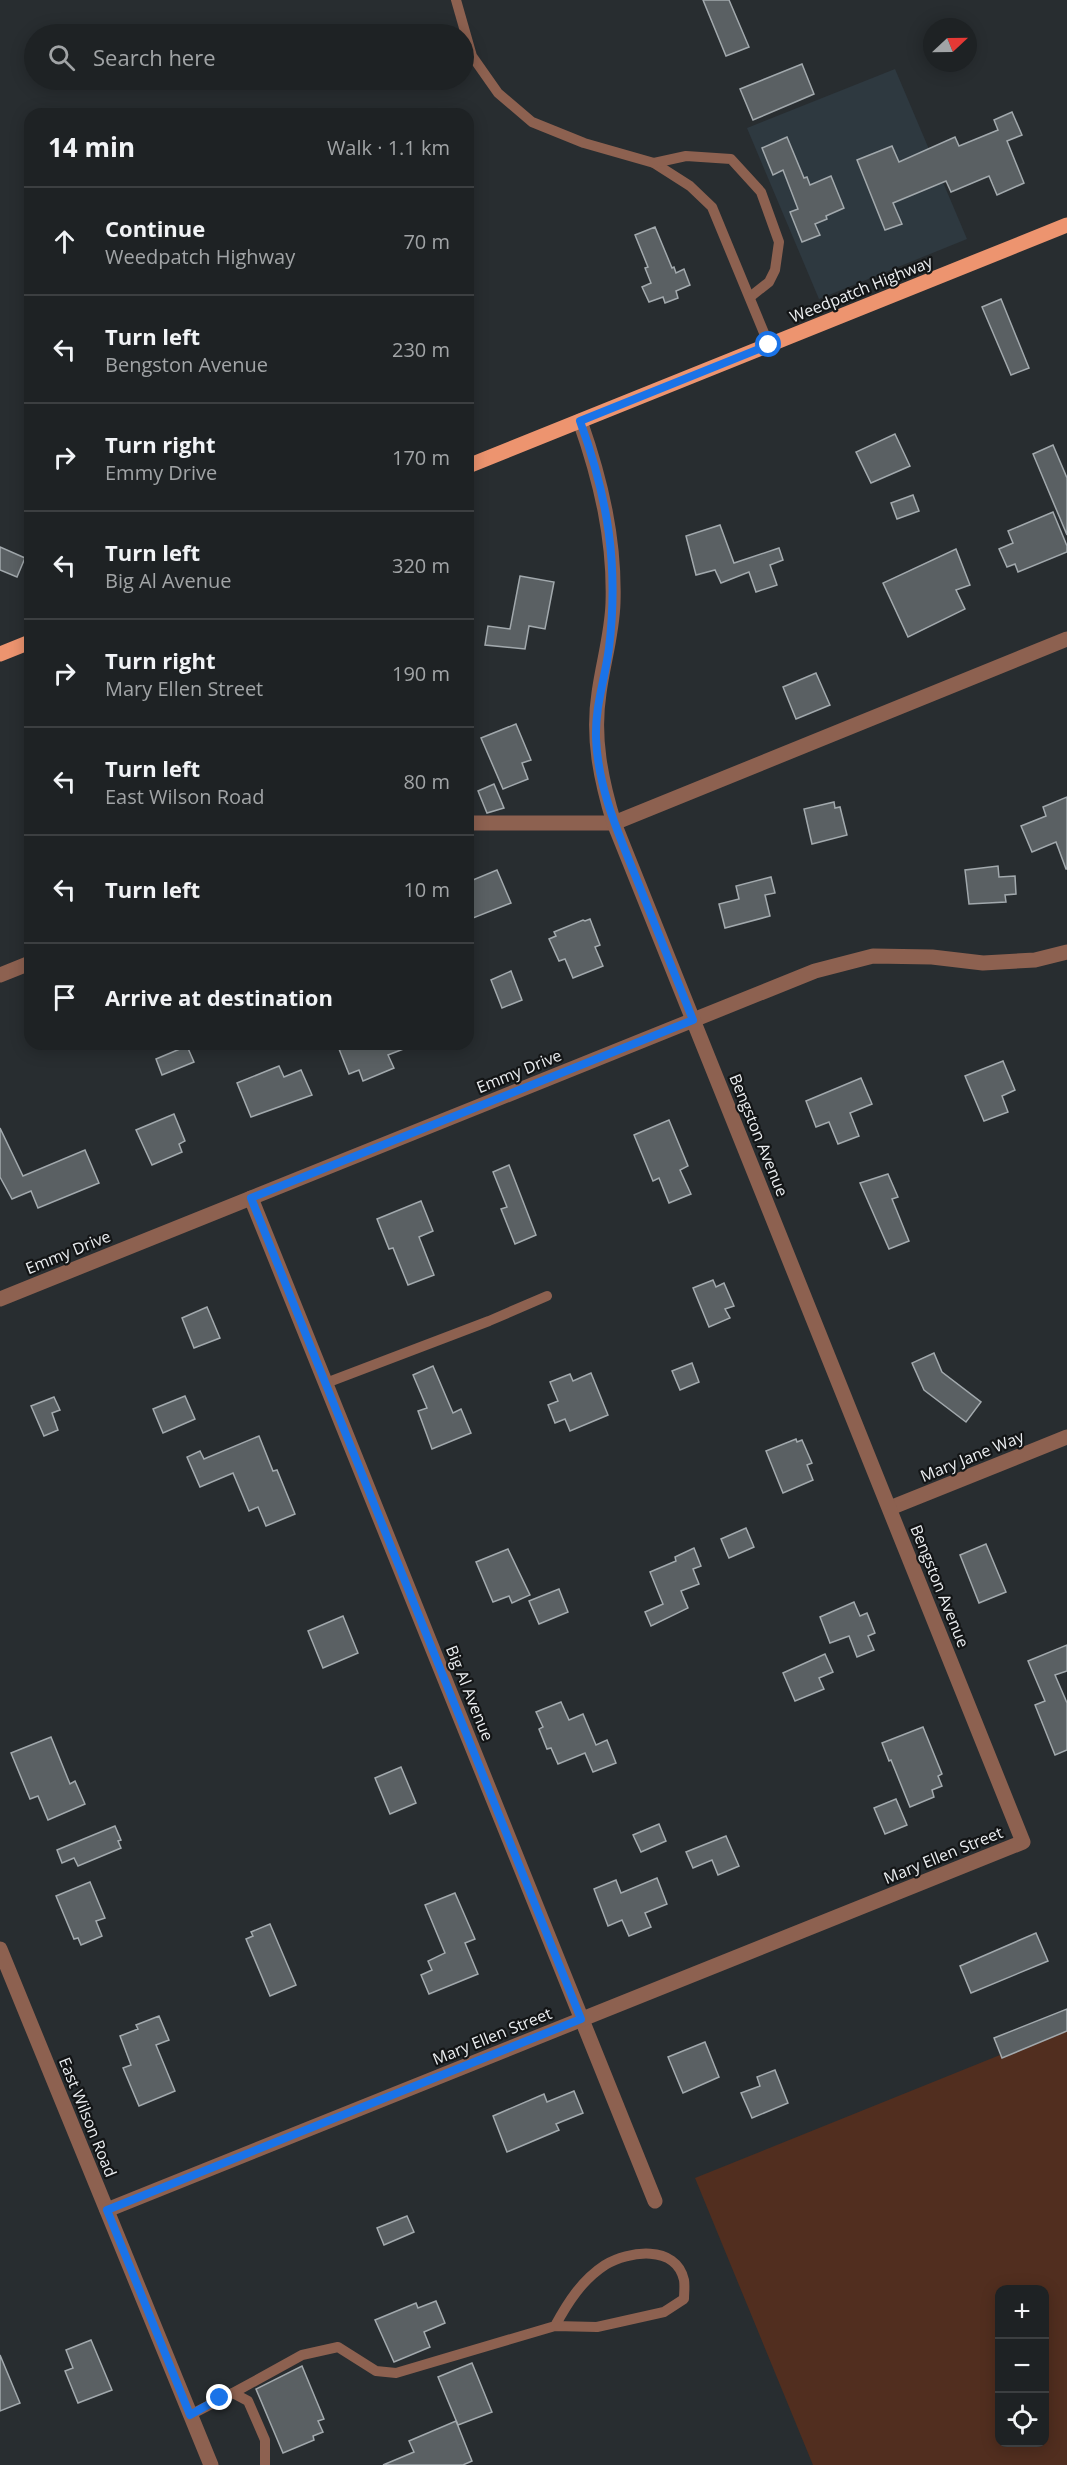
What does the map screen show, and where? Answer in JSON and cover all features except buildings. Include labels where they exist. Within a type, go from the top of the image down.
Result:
[{"type":"main road","name":"Weedpatch Highway","points":[[474,464],[1067,225]]},
{"type":"main road","points":[[0,654],[24,644]]},
{"type":"street","name":"Bengston Avenue","points":[[580,421],[607,511],[613,557],[613,604],[608,651],[598,694],[596,737],[601,781],[614,823],[1023,1842]]},
{"type":"street","points":[[474,824],[614,823],[1067,639]]},
{"type":"street","name":"Emmy Drive","points":[[0,1299],[815,971],[873,956],[932,957],[983,963],[1035,960],[1067,952]]},
{"type":"street","points":[[0,975],[24,965]]},
{"type":"street","name":"Big Al Avenue","points":[[251,1198],[654,2201]]},
{"type":"street","name":"Mary Jane Way","points":[[890,1508],[1067,1437]]},
{"type":"street","name":"Mary Ellen Street","points":[[107,2210],[1023,1842]]},
{"type":"street","name":"East Wilson Road","points":[[0,1949],[211,2465]]},
{"type":"lane","points":[[456,0],[463,24]]},
{"type":"lane","points":[[474,59],[498,93],[532,122],[584,143],[654,164],[690,186],[712,207],[769,345]]},
{"type":"lane","points":[[654,164],[686,156],[731,159],[761,192],[779,242],[775,270],[769,282],[750,297]]},
{"type":"lane","points":[[326,1383],[489,1321],[547,1296]]},
{"type":"lane","points":[[190,2415],[302,2355],[338,2347],[376,2371],[396,2373],[555,2326],[597,2327],[664,2312],[684,2299],[684,2278],[673,2262],[656,2254],[640,2253],[614,2262],[606,2265],[571,2296],[555,2326]]},
{"type":"lane","points":[[233,2393],[248,2401],[265,2440],[265,2465]]},
{"type":"shaded area","points":[[895,69],[967,239],[819,299],[747,128]]},
{"type":"shaded area","points":[[1067,2028],[1067,2465],[813,2465],[695,2178]]},
{"type":"route","points":[[220,2398],[190,2415],[107,2210],[581,2019],[251,1198],[693,1020],[614,823],[601,781],[596,737],[598,694],[608,651],[613,604],[613,557],[607,511],[596,465],[580,421],[769,345]]}]
